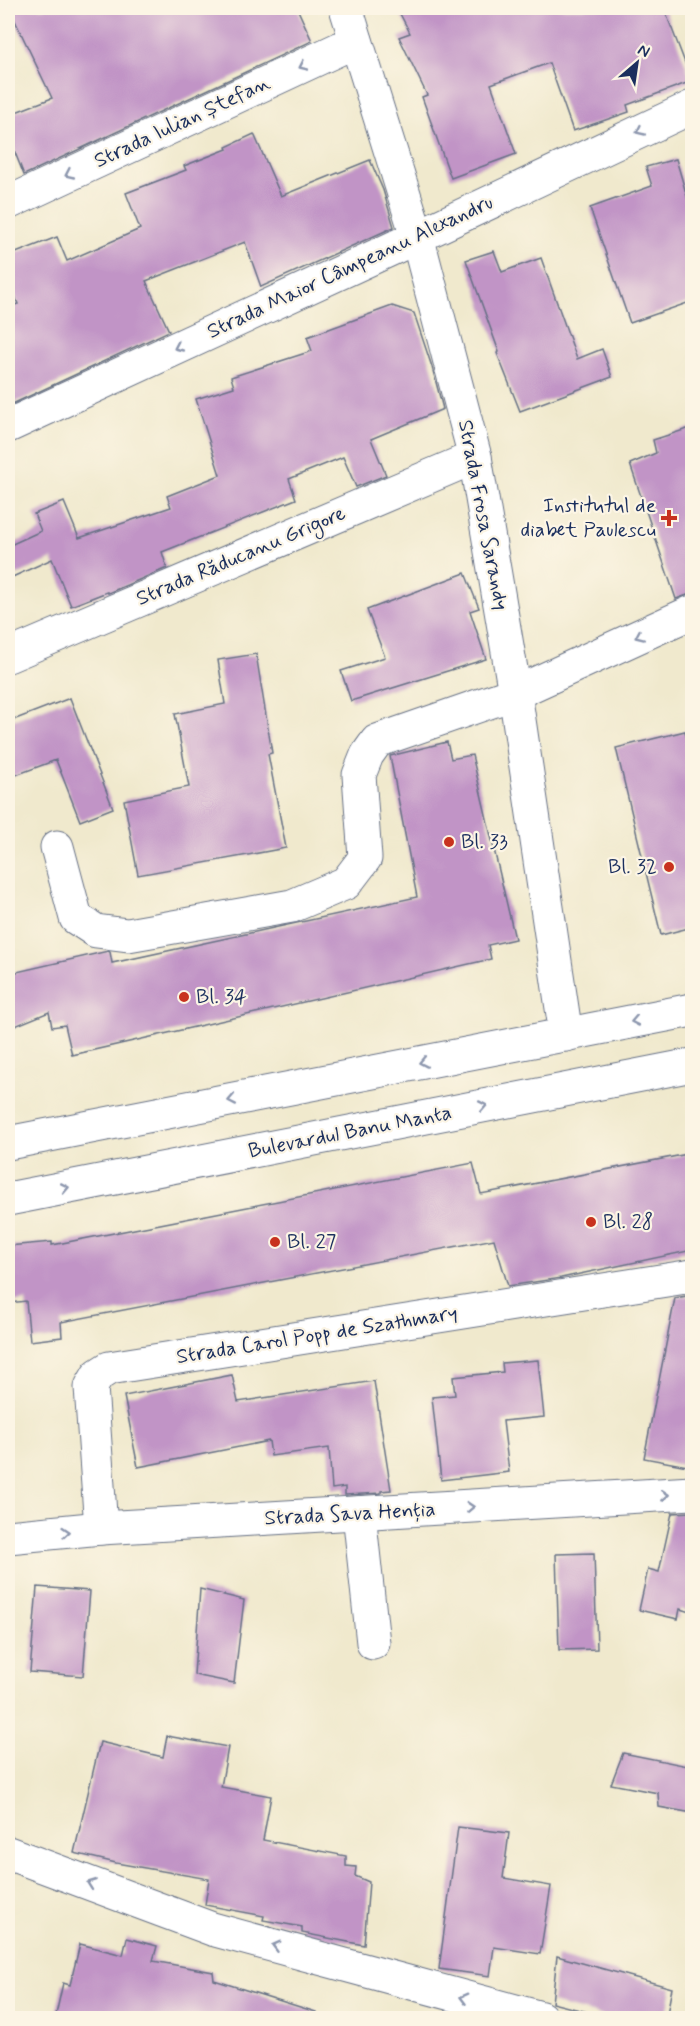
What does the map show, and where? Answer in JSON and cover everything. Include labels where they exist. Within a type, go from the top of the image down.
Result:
[{"type":"street","name":"Strada Frosa Sarandy","points":[[346,8],[417,236],[475,457],[514,693],[566,1035]]},
{"type":"street","name":"Strada Iulian Ștefan","points":[[8,203],[356,41]]},
{"type":"street","name":"Strada Maior Câmpeanu Alexandru","points":[[8,426],[693,106]]},
{"type":"street","name":"Strada Răducanu Grigore","points":[[8,656],[475,457]]},
{"type":"street","points":[[57,847],[76,918],[96,931],[128,935],[292,906],[346,883],[365,858],[359,775],[367,755],[378,741],[514,693],[693,612]]},
{"type":"street","points":[[8,1143],[693,1010]]},
{"type":"street","name":"Bulevardul Banu Manta","points":[[8,1199],[693,1065]]},
{"type":"street","name":"Strada Carol Popp de Szathmary","points":[[101,1528],[91,1387],[98,1376],[110,1368],[693,1276]]},
{"type":"street","name":"Strada Sava Henția","points":[[8,1537],[101,1528],[693,1493]]},
{"type":"street","points":[[359,1513],[372,1643]]},
{"type":"street","points":[[8,1853],[212,1929],[541,2019]]},
{"type":"building","points":[[9,8],[297,8],[312,41],[24,175],[8,135],[8,115],[52,98]]},
{"type":"building","points":[[397,8],[664,8],[692,81],[627,105],[629,112],[573,131],[549,63],[491,84],[516,154],[451,178],[422,97],[427,95],[399,37],[410,33]]},
{"type":"building","points":[[254,134],[281,196],[370,160],[383,190],[394,227],[261,287],[245,242],[146,281],[169,331],[8,406],[8,307],[18,304],[8,278],[8,256],[57,237],[67,261],[140,229],[126,193],[186,170],[184,166],[227,149],[226,147]]},
{"type":"building","points":[[676,159],[693,217],[693,301],[630,323],[590,208],[652,186],[646,167]]},
{"type":"building","points":[[494,251],[502,272],[541,258],[577,359],[602,349],[612,377],[520,411],[497,353],[499,352],[466,260]]},
{"type":"building","points":[[392,306],[414,313],[443,409],[371,439],[386,475],[356,487],[343,457],[289,479],[296,499],[162,552],[167,568],[71,606],[52,559],[8,579],[8,546],[41,531],[34,514],[64,502],[79,538],[171,507],[167,496],[220,475],[196,399],[234,387],[231,377],[312,351],[307,337]]},
{"type":"building","name":"Institutul de diabet Paulescu","points":[[693,427],[693,593],[676,599],[630,464],[656,453],[653,440]]},
{"type":"building","points":[[465,573],[479,608],[470,611],[486,659],[351,701],[341,671],[385,657],[367,610]]},
{"type":"building","points":[[256,654],[272,753],[268,754],[286,848],[138,875],[124,800],[189,787],[175,714],[225,704],[218,660]]},
{"type":"building","points":[[70,698],[113,808],[80,821],[56,760],[8,778],[8,722]]},
{"type":"building","name":"Bl. 32","points":[[685,731],[693,763],[693,927],[661,935],[616,748]]},
{"type":"building","name":"Bl. 34","points":[[447,742],[451,759],[472,755],[515,939],[488,945],[491,959],[72,1055],[65,1025],[52,1027],[49,1012],[8,1029],[8,974],[108,951],[112,963],[417,897],[390,756]]},
{"type":"building","points":[[693,1153],[693,1250],[561,1278],[508,1286],[494,1239],[61,1322],[62,1337],[30,1341],[26,1301],[9,1303],[8,1246],[52,1242],[52,1245],[473,1163],[481,1194]]},
{"type":"building","points":[[693,1295],[693,1467],[644,1458],[675,1298]]},
{"type":"building","points":[[538,1360],[544,1417],[503,1421],[509,1472],[441,1480],[432,1397],[455,1395],[453,1377],[503,1372],[502,1363]]},
{"type":"building","points":[[232,1375],[238,1402],[374,1381],[391,1490],[381,1491],[381,1493],[345,1495],[345,1487],[332,1489],[329,1448],[271,1456],[269,1441],[138,1467],[124,1396]]},
{"type":"building","points":[[693,1512],[693,1613],[680,1609],[678,1619],[639,1610],[648,1569],[659,1572],[672,1513]]},
{"type":"building","points":[[594,1553],[597,1649],[559,1650],[556,1554]]},
{"type":"building","points":[[37,1587],[90,1591],[83,1676],[30,1672]]},
{"type":"building","points":[[200,1589],[244,1600],[234,1683],[194,1675]]},
{"type":"building","points":[[167,1736],[228,1747],[221,1787],[271,1796],[263,1840],[346,1856],[346,1866],[356,1867],[355,1876],[369,1882],[364,1945],[302,1933],[302,1927],[263,1920],[264,1916],[205,1905],[209,1879],[116,1863],[74,1853],[100,1742],[163,1757]]},
{"type":"building","points":[[623,1753],[693,1767],[693,1813],[659,1807],[658,1793],[611,1784]]},
{"type":"building","points":[[458,1827],[509,1833],[503,1878],[551,1886],[540,1954],[494,1947],[490,1976],[439,1969]]},
{"type":"building","points":[[127,1938],[157,1946],[153,1961],[213,1972],[214,1980],[316,2012],[315,2019],[55,2019],[63,1983],[70,1985],[80,1944],[123,1955]]},
{"type":"building","points":[[557,1956],[672,1988],[666,2019],[615,2019],[552,2003]]},
{"type":"place","name":"Institutul de diabet Paulescu","points":[[669,518]]},
{"type":"place","name":"Bl. 33","points":[[449,842]]},
{"type":"place","name":"Bl. 32","points":[[669,867]]},
{"type":"place","name":"Bl. 34","points":[[184,997]]},
{"type":"place","name":"Bl. 28","points":[[591,1222]]},
{"type":"place","name":"Bl. 27","points":[[275,1242]]}]
